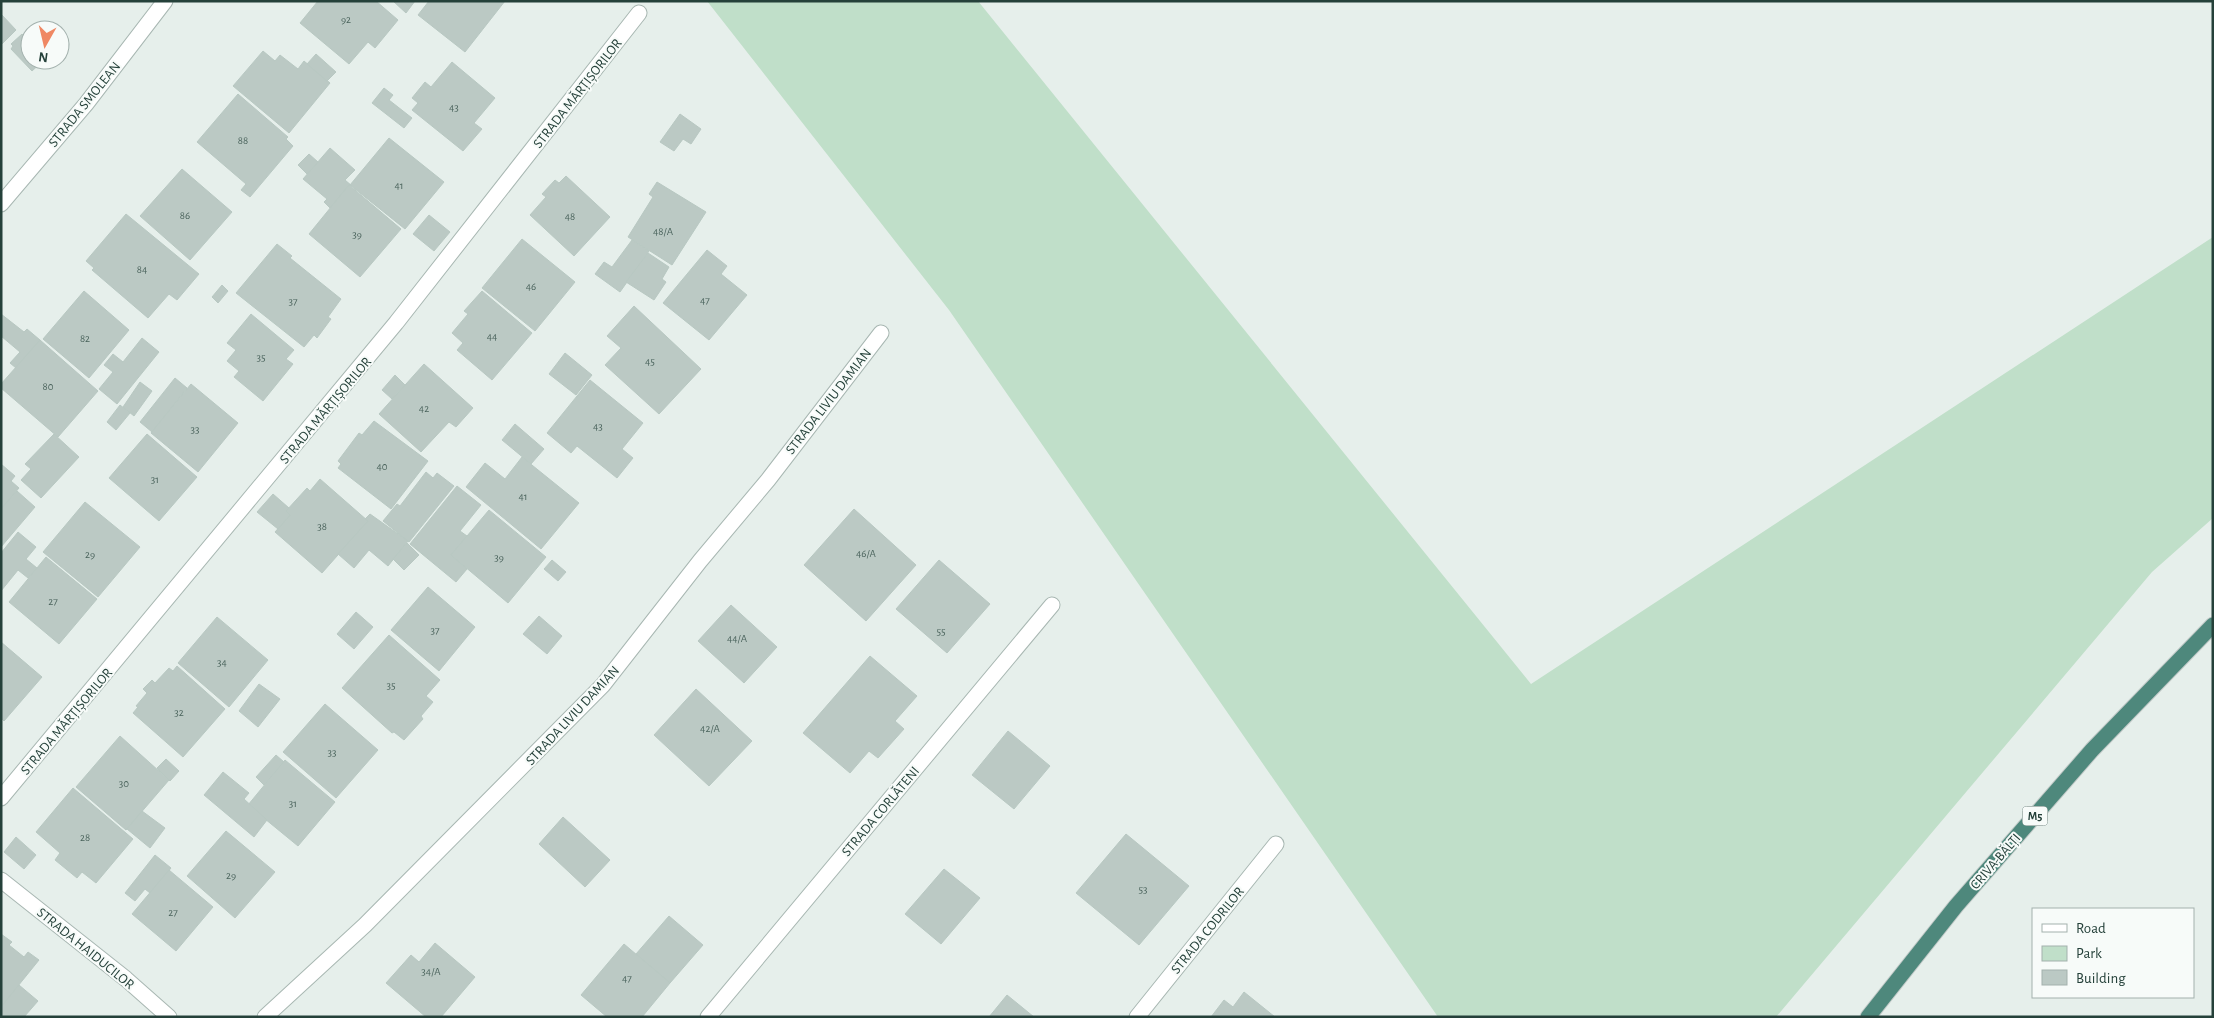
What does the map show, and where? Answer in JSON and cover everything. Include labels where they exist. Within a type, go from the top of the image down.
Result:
[{"type":"highway","name":"CRIVA-BĂLȚI","points":[[1868,1017],[1956,906],[2079,765],[2213,625]]},
{"type":"street","name":"STRADA SMOLEAN","points":[[1,204],[86,104],[165,1]]},
{"type":"street","name":"STRADA MĂRȚIȘORILOR","points":[[1,798],[390,331],[638,13]]},
{"type":"street","name":"STRADA LIVIU DAMIAN","points":[[265,1017],[365,925],[603,685],[700,561],[768,480],[881,333]]},
{"type":"street","name":"STRADA CORLĂTENI","points":[[708,1017],[1052,605]]},
{"type":"street","name":"STRADA CODRILOR","points":[[1137,1017],[1276,844]]},
{"type":"street","name":"STRADA HAIDUCILOR","points":[[1,880],[126,979],[169,1017]]},
{"type":"green space","points":[[707,1],[978,1],[1531,684],[2213,237],[2213,518],[2152,572],[1776,1017],[1438,1017],[949,310]]},
{"type":"building","points":[[318,1],[376,1],[398,20],[375,48],[368,42],[349,64],[300,23]]},
{"type":"building","points":[[393,1],[415,1],[406,13]]},
{"type":"building","points":[[429,1],[505,1],[465,52],[418,15]]},
{"type":"building","points":[[1,14],[16,30],[1,45]]},
{"type":"building","points":[[20,36],[20,58],[11,49],[13,46],[11,44]]},
{"type":"building","points":[[263,51],[275,61],[280,55],[298,69],[304,61],[330,83],[289,133],[233,86]]},
{"type":"building","points":[[316,54],[336,72],[327,81],[307,64]]},
{"type":"building","points":[[452,62],[495,98],[474,123],[482,129],[463,151],[412,110],[418,103],[412,98],[425,82],[431,87]]},
{"type":"building","points":[[384,88],[393,95],[389,100],[412,118],[404,128],[372,103]]},
{"type":"building","points":[[238,94],[288,137],[286,139],[293,146],[250,197],[241,190],[246,184],[197,142]]},
{"type":"building","points":[[680,114],[701,129],[691,144],[683,139],[674,151],[660,142]]},
{"type":"building","points":[[389,138],[444,182],[405,229],[350,185]]},
{"type":"building","points":[[330,148],[355,170],[345,180],[352,186],[349,185],[330,208],[324,202],[327,199],[303,179]]},
{"type":"building","points":[[309,154],[318,162],[307,174],[298,165]]},
{"type":"building","points":[[182,169],[232,212],[190,260],[140,216]]},
{"type":"building","points":[[566,176],[610,217],[574,256],[530,215],[546,197],[542,194],[555,180],[559,183]]},
{"type":"building","points":[[657,182],[706,212],[672,265],[628,237],[653,197],[649,194]]},
{"type":"building","points":[[349,185],[401,229],[360,277],[309,234]]},
{"type":"building","points":[[126,214],[199,274],[177,300],[169,294],[148,318],[92,270],[94,268],[86,261]]},
{"type":"building","points":[[429,215],[450,232],[434,251],[413,234]]},
{"type":"building","points":[[522,239],[575,282],[535,331],[482,288]]},
{"type":"building","points":[[632,240],[649,251],[620,292],[595,274],[604,262],[612,267]]},
{"type":"building","points":[[277,244],[292,256],[290,258],[341,299],[328,317],[331,319],[317,338],[314,335],[304,347],[236,293]]},
{"type":"building","points":[[707,250],[727,266],[721,274],[747,295],[709,340],[663,303]]},
{"type":"building","points":[[648,253],[669,267],[662,279],[666,282],[654,300],[626,282]]},
{"type":"building","points":[[222,285],[228,291],[218,303],[212,297]]},
{"type":"building","points":[[84,291],[129,330],[89,378],[43,339]]},
{"type":"building","points":[[482,291],[532,333],[492,380],[457,350],[463,343],[452,333],[468,314],[464,311]]},
{"type":"building","points":[[634,306],[701,369],[659,414],[605,365],[621,348],[607,336]]},
{"type":"building","points":[[1,314],[24,332],[27,329],[40,340],[16,368],[10,363],[20,352],[1,336]]},
{"type":"building","points":[[251,314],[294,350],[286,359],[293,364],[263,401],[234,377],[239,371],[227,361],[236,350],[227,343]]},
{"type":"building","points":[[142,338],[159,352],[117,404],[99,389],[113,372],[104,365],[113,354],[123,362]]},
{"type":"building","points":[[40,340],[98,391],[58,437],[1,388],[1,384]]},
{"type":"building","points":[[565,353],[592,375],[576,395],[549,374]]},
{"type":"building","points":[[424,364],[473,408],[456,427],[449,422],[421,452],[379,414]]},
{"type":"building","points":[[395,375],[405,385],[392,399],[382,390]]},
{"type":"building","points":[[175,378],[187,388],[152,432],[140,422]]},
{"type":"building","points":[[590,380],[643,423],[622,449],[633,458],[617,478],[577,446],[571,453],[547,433]]},
{"type":"building","points":[[140,382],[152,391],[134,416],[123,407]]},
{"type":"building","points":[[191,384],[238,423],[198,472],[151,433]]},
{"type":"building","points":[[120,405],[130,413],[116,430],[107,422]]},
{"type":"building","points":[[374,421],[428,461],[391,509],[338,468],[341,464],[338,461],[359,433],[362,435]]},
{"type":"building","points":[[515,424],[544,449],[531,464],[502,440]]},
{"type":"building","points":[[54,434],[79,457],[41,498],[21,480],[31,469],[25,464]]},
{"type":"building","points":[[147,434],[197,477],[159,521],[109,478]]},
{"type":"building","points":[[522,457],[579,503],[541,549],[466,487],[485,463],[505,479]]},
{"type":"building","points":[[1,464],[15,476],[11,481],[19,488],[1,509]]},
{"type":"building","points":[[426,472],[433,478],[437,473],[454,486],[409,542],[383,521],[397,504],[400,506]]},
{"type":"building","points":[[320,479],[368,521],[322,573],[275,532],[290,515],[286,511],[307,488],[310,491]]},
{"type":"building","points":[[457,486],[481,505],[460,531],[467,536],[451,555],[467,569],[456,582],[410,544]]},
{"type":"building","points":[[17,491],[35,507],[1,547],[1,509]]},
{"type":"building","points":[[273,494],[289,508],[286,511],[290,515],[278,529],[257,512]]},
{"type":"building","points":[[85,502],[140,547],[98,597],[43,552]]},
{"type":"building","points":[[854,509],[916,565],[866,621],[804,565]]},
{"type":"building","points":[[489,510],[546,557],[508,603],[451,555]]},
{"type":"building","points":[[370,514],[408,541],[388,566],[369,550],[354,568],[338,554],[368,521],[365,519]]},
{"type":"building","points":[[18,532],[36,547],[26,559],[37,568],[28,578],[18,570],[1,591],[1,553]]},
{"type":"building","points":[[407,543],[419,555],[404,570],[393,559]]},
{"type":"building","points":[[46,557],[97,599],[59,644],[9,602]]},
{"type":"building","points":[[552,560],[566,572],[558,581],[544,569]]},
{"type":"building","points":[[939,560],[990,604],[947,653],[896,609]]},
{"type":"building","points":[[428,587],[475,627],[439,671],[391,630]]},
{"type":"building","points":[[731,605],[777,647],[744,683],[698,641]]},
{"type":"building","points":[[356,612],[373,627],[354,649],[337,634]]},
{"type":"building","points":[[539,616],[562,636],[547,654],[523,634]]},
{"type":"building","points":[[217,617],[268,660],[229,707],[178,663]]},
{"type":"building","points":[[389,635],[440,680],[426,696],[433,702],[421,716],[423,719],[404,740],[394,732],[392,733],[342,688]]},
{"type":"building","points":[[1,642],[42,677],[4,721],[1,718]]},
{"type":"building","points":[[870,656],[917,696],[895,721],[904,729],[878,758],[869,751],[850,773],[803,733]]},
{"type":"building","points":[[177,666],[225,709],[183,757],[133,713],[138,707],[136,706],[147,693],[143,689],[152,680],[155,683],[169,668],[173,671]]},
{"type":"building","points":[[259,684],[280,699],[258,727],[239,711]]},
{"type":"building","points":[[696,689],[752,741],[709,786],[654,735]]},
{"type":"building","points":[[325,704],[378,750],[336,798],[283,752]]},
{"type":"building","points":[[1008,731],[1050,766],[1014,809],[972,775]]},
{"type":"building","points":[[120,736],[169,780],[126,830],[76,787]]},
{"type":"building","points":[[276,755],[284,762],[264,785],[256,777]]},
{"type":"building","points":[[166,759],[179,771],[170,781],[157,768]]},
{"type":"building","points":[[285,760],[335,802],[298,846],[248,805]]},
{"type":"building","points":[[223,772],[249,793],[244,799],[267,820],[254,837],[204,795]]},
{"type":"building","points":[[73,788],[133,839],[96,883],[82,872],[77,878],[55,860],[60,853],[36,832]]},
{"type":"building","points":[[142,811],[165,828],[150,848],[127,829]]},
{"type":"building","points":[[563,817],[610,860],[585,887],[539,844]]},
{"type":"building","points":[[226,831],[275,872],[235,918],[187,876]]},
{"type":"building","points":[[1126,834],[1189,886],[1139,945],[1076,893]]},
{"type":"building","points":[[16,837],[36,855],[24,869],[4,852]]},
{"type":"building","points":[[155,855],[171,868],[150,893],[145,889],[135,901],[125,893]]},
{"type":"building","points":[[944,869],[980,898],[941,944],[905,914]]},
{"type":"building","points":[[169,870],[213,907],[176,951],[132,914]]},
{"type":"building","points":[[669,916],[703,945],[670,983],[636,954]]},
{"type":"building","points":[[1,934],[12,942],[9,945],[24,957],[28,952],[39,960],[1,1007]]},
{"type":"building","points":[[435,943],[475,977],[441,1017],[426,1017],[386,983],[411,955],[419,962]]},
{"type":"building","points":[[624,944],[670,983],[642,1017],[607,1017],[581,995]]},
{"type":"building","points":[[19,985],[38,1001],[24,1017],[1,1017],[1,1007]]},
{"type":"building","points":[[1244,992],[1275,1017],[1211,1017],[1224,1000],[1233,1007]]},
{"type":"building","points":[[1007,995],[1034,1017],[989,1017]]}]
